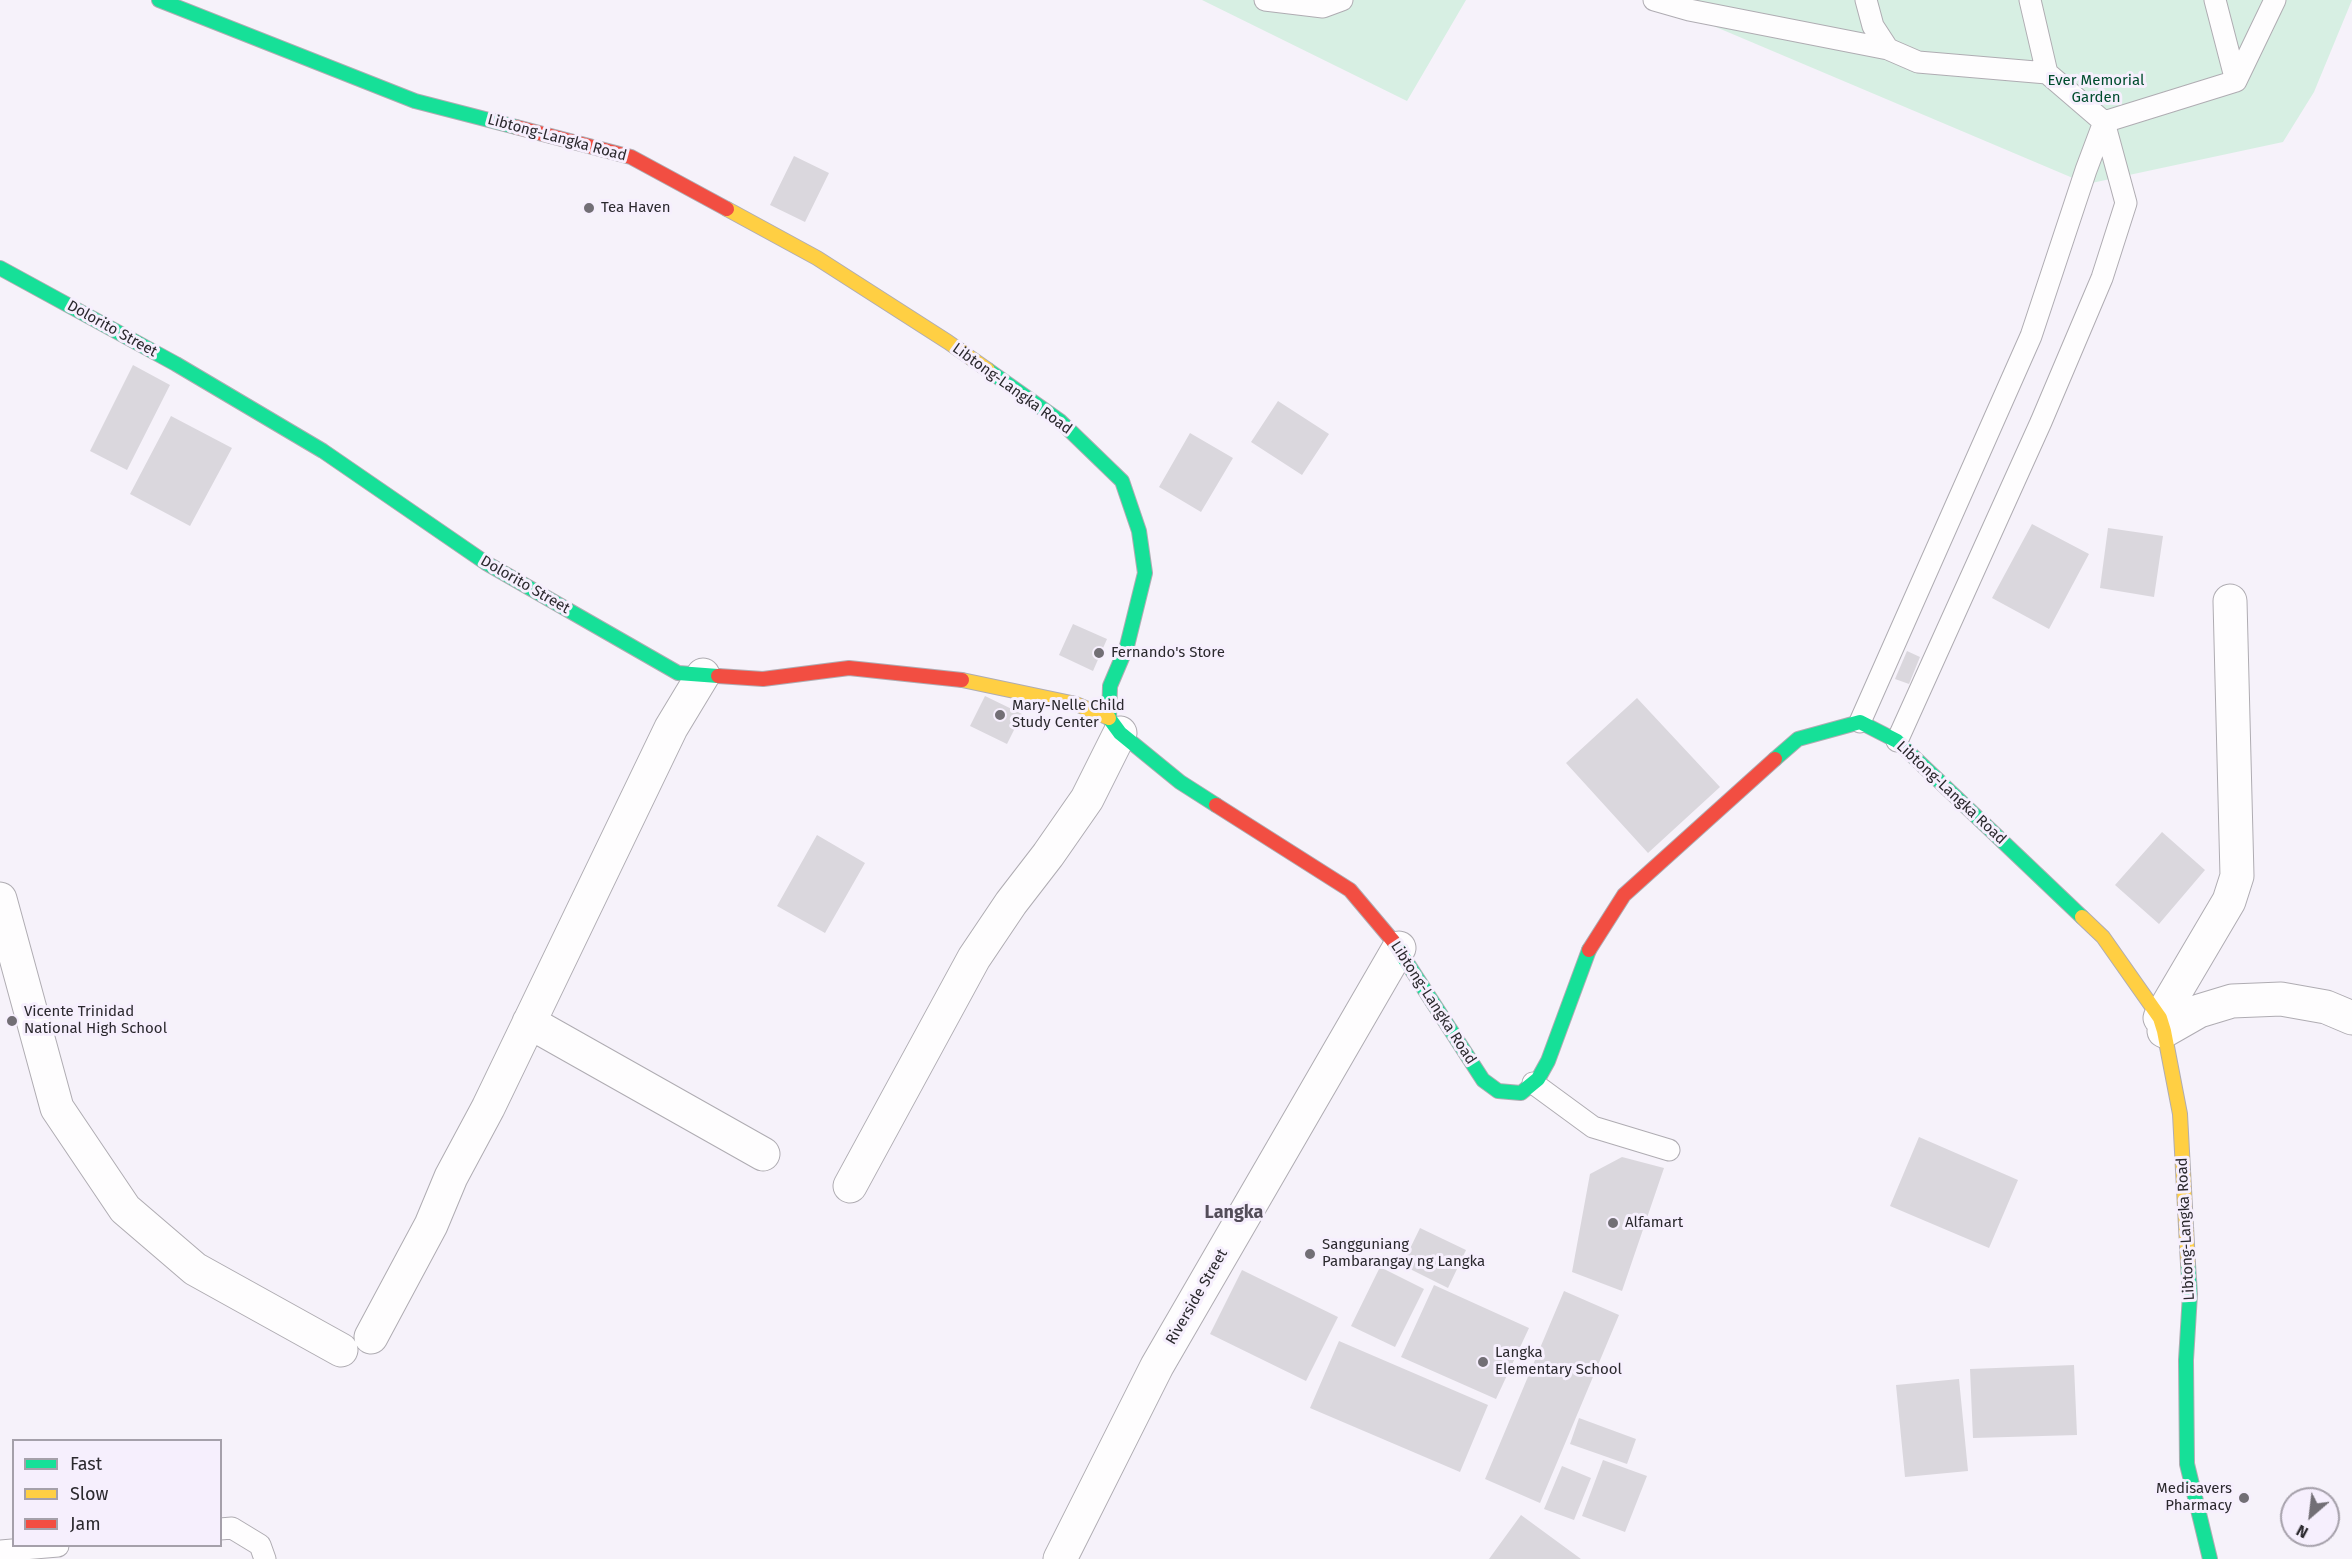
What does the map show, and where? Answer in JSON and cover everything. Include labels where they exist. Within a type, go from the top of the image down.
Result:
[{"type":"main road","name":"Libtong-Langka Road","points":[[159,0],[415,101],[631,157],[817,258],[948,342],[1060,421],[1122,481],[1139,531],[1145,573],[1127,646],[1110,686],[1115,725],[1180,782],[1350,890],[1398,948],[1482,1080],[1498,1091],[1521,1093],[1533,1083]]},
{"type":"main road","name":"Dolorito Street","points":[[0,268],[176,364],[323,451],[496,569],[678,673],[763,679],[849,668],[945,676],[1076,704],[1115,725]]},
{"type":"main road","name":"Libtong-Langka Road","points":[[1860,722],[1897,741],[2103,937],[2162,1025],[2180,1114],[2190,1294],[2186,1360],[2187,1464],[2210,1559]]},
{"type":"main road","points":[[1533,1083],[1538,1079],[1548,1061],[1590,948],[1624,895],[1798,739],[1860,722]]},
{"type":"street","points":[[2162,1025],[2229,901],[2237,876],[2230,602]]},
{"type":"street","points":[[371,1337],[431,1225],[451,1178],[488,1108],[671,728],[702,675]]},
{"type":"street","points":[[850,1186],[974,958],[1087,799],[1115,725]]},
{"type":"street","points":[[0,899],[57,1108],[125,1209],[195,1269],[340,1350]]},
{"type":"street","name":"Riverside Street","points":[[1060,1559],[1157,1366],[1398,948]]},
{"type":"street","points":[[2162,1025],[2232,1001],[2281,999],[2326,1007],[2352,1018]]},
{"type":"street","points":[[529,1022],[763,1154]]},
{"type":"lane","points":[[1265,0],[1329,2]]},
{"type":"lane","points":[[1654,0],[1688,5],[1888,49],[1918,62],[2047,73],[2104,122],[2126,203],[2102,278],[2041,422],[1897,741]]},
{"type":"lane","points":[[1866,0],[1873,26],[1888,49]]},
{"type":"lane","points":[[2030,0],[2047,73]]},
{"type":"lane","points":[[2215,0],[2236,81]]},
{"type":"lane","points":[[2104,122],[2236,81],[2275,0]]},
{"type":"lane","points":[[1860,722],[2031,336],[2104,122]]},
{"type":"lane","points":[[1533,1083],[1593,1127],[1669,1150]]},
{"type":"lane","points":[[222,1529],[232,1528],[260,1545],[265,1559]]},
{"type":"lane","points":[[0,1551],[39,1547]]},
{"type":"green space","points":[[1202,0],[1466,0],[1407,101]]},
{"type":"green space","name":"Ever Memorial Garden","points":[[1652,0],[2352,0],[2314,92],[2283,142],[2087,184]]},
{"type":"building","points":[[794,156],[829,173],[805,222],[770,205]]},
{"type":"building","points":[[133,365],[170,385],[127,470],[90,451]]},
{"type":"building","points":[[1278,401],[1329,434],[1302,475],[1251,442]]},
{"type":"building","points":[[171,416],[232,448],[190,526],[130,494]]},
{"type":"building","points":[[1190,433],[1233,458],[1201,512],[1159,487]]},
{"type":"building","points":[[2032,524],[2089,554],[2049,629],[1992,598]]},
{"type":"building","points":[[2108,528],[2163,536],[2154,597],[2100,588]]},
{"type":"building","points":[[1073,624],[1107,639],[1093,671],[1059,655]]},
{"type":"building","points":[[1907,651],[1920,657],[1909,684],[1895,679]]},
{"type":"building","points":[[985,696],[1022,714],[1007,744],[970,726]]},
{"type":"building","points":[[1637,698],[1720,787],[1648,853],[1566,763]]},
{"type":"building","points":[[2162,832],[2205,870],[2159,924],[2115,885]]},
{"type":"building","points":[[817,835],[865,863],[825,933],[777,906]]},
{"type":"building","points":[[1919,1137],[2018,1180],[1989,1248],[1890,1206]]},
{"type":"building","name":"Alfamart","points":[[1622,1157],[1664,1168],[1622,1291],[1572,1272],[1590,1174]]},
{"type":"building","points":[[1420,1228],[1466,1250],[1448,1288],[1402,1265]]},
{"type":"building","points":[[1380,1267],[1424,1289],[1395,1347],[1351,1326]]},
{"type":"building","points":[[1242,1270],[1338,1317],[1306,1381],[1210,1334]]},
{"type":"building","points":[[1434,1285],[1529,1328],[1496,1399],[1401,1357]]},
{"type":"building","points":[[1564,1291],[1619,1315],[1540,1503],[1485,1479]]},
{"type":"building","points":[[1339,1341],[1488,1405],[1460,1472],[1310,1408]]},
{"type":"building","points":[[2074,1365],[2077,1435],[1973,1438],[1970,1369]]},
{"type":"building","points":[[1959,1379],[1968,1471],[1905,1477],[1896,1385]]},
{"type":"building","points":[[1579,1418],[1636,1439],[1627,1464],[1570,1444]]},
{"type":"building","points":[[1603,1460],[1647,1476],[1625,1532],[1582,1516]]},
{"type":"building","points":[[1562,1466],[1591,1478],[1574,1520],[1544,1509]]},
{"type":"building","points":[[1521,1515],[1581,1559],[1489,1559]]},
{"type":"traffic: fast","points":[[159,0],[415,101],[516,127]]},
{"type":"traffic: fast","points":[[0,268],[176,364],[323,451],[486,563],[678,673],[718,676]]},
{"type":"traffic: fast","points":[[988,370],[1060,421],[1122,481],[1139,531],[1145,573],[1127,646],[1110,686],[1109,718],[1120,733],[1180,782],[1216,805]]},
{"type":"traffic: fast","points":[[1775,759],[1798,739],[1860,722],[1897,741],[2082,917]]},
{"type":"traffic: fast","points":[[1393,941],[1483,1080],[1498,1091],[1521,1093],[1538,1079],[1548,1061],[1589,950]]},
{"type":"traffic: fast","points":[[2188,1264],[2190,1294],[2186,1360],[2187,1464],[2210,1559]]},
{"type":"traffic: slow","points":[[727,209],[817,258],[988,370]]},
{"type":"traffic: slow","points":[[962,680],[1076,704],[1109,718]]},
{"type":"traffic: slow","points":[[2082,917],[2103,937],[2160,1018],[2164,1031],[2180,1114],[2188,1264]]},
{"type":"traffic: jam","points":[[516,127],[631,157],[727,209]]},
{"type":"traffic: jam","points":[[718,676],[763,679],[849,668],[962,680]]},
{"type":"traffic: jam","points":[[1589,950],[1624,895],[1775,759]]},
{"type":"traffic: jam","points":[[1216,805],[1350,890],[1393,941]]},
{"type":"place","name":"Tea Haven","points":[[589,208]]},
{"type":"place","name":"Fernando's Store","points":[[1099,653]]},
{"type":"place","name":"Mary-Nelle Child Study Center","points":[[1000,715]]},
{"type":"place","name":"Vicente Trinidad National High School","points":[[12,1021]]},
{"type":"place","name":"Alfamart","points":[[1613,1223]]},
{"type":"place","name":"Sangguniang Pambarangay ng Langka","points":[[1310,1254]]},
{"type":"place","name":"Langka Elementary School","points":[[1483,1362]]},
{"type":"place","name":"Medisavers Pharmacy","points":[[2244,1498]]},
{"type":"district","name":"Langka","points":[[1234,1213]]}]
